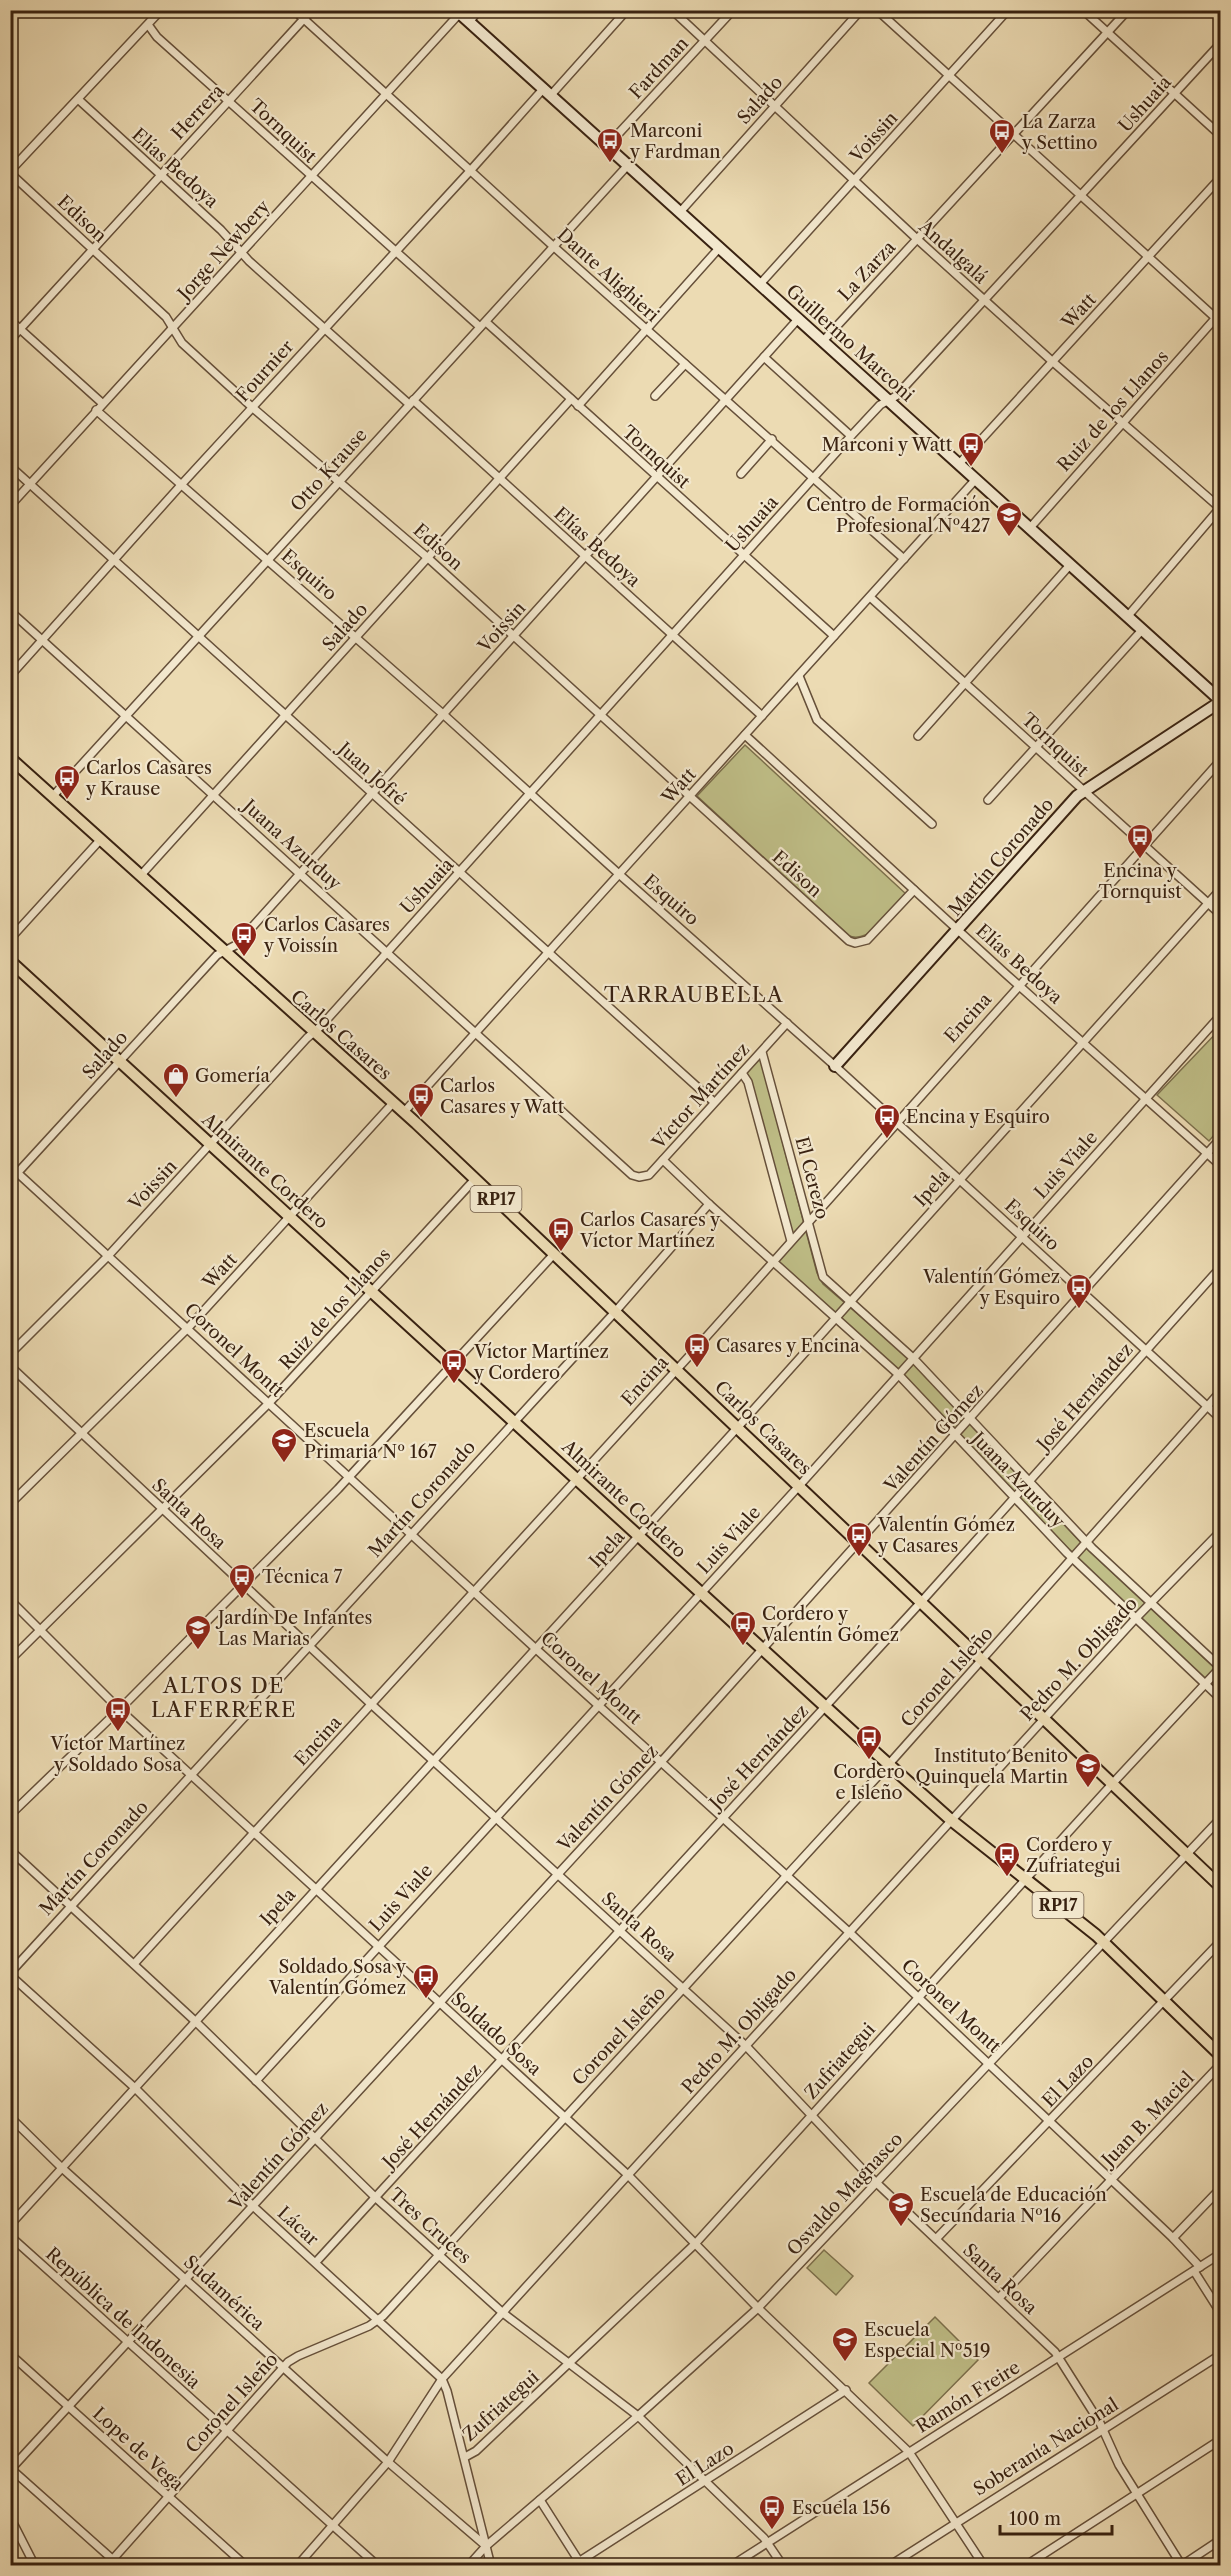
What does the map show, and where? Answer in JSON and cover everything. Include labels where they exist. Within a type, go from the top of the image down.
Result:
[{"type":"main road","name":"Carlos Casares","points":[[10,758],[142,874],[313,1033],[404,1112],[677,1368],[1221,1887]]},
{"type":"main road","name":"Almirante Cordero","points":[[10,961],[120,1059],[210,1144],[889,1764],[951,1820],[1104,1942],[1221,2055]]},
{"type":"street","points":[[10,172],[79,100],[127,45],[149,26],[161,10]]},
{"type":"street","name":"Dante Alighieri","points":[[294,10],[553,246],[904,559]]},
{"type":"street","name":"Herrera","points":[[10,340],[312,10]]},
{"type":"street","points":[[469,22],[479,10]]},
{"type":"street","name":"Fournier","points":[[10,676],[324,328],[470,171],[627,10]]},
{"type":"street","name":"Andalgalá","points":[[672,10],[854,182],[1053,362],[1220,508]]},
{"type":"street","name":"Fardman","points":[[607,147],[733,10]]},
{"type":"street","name":"Salado","points":[[681,211],[861,10]]},
{"type":"street","points":[[877,10],[1148,259],[1219,318]]},
{"type":"street","name":"Voissin","points":[[761,283],[1008,10]]},
{"type":"street","points":[[1083,10],[1221,135]]},
{"type":"street","name":"La Zarza","points":[[824,340],[1128,10]]},
{"type":"street","name":"Guillermo Marconi","points":[[458,12],[761,283],[1029,529],[1221,701]]},
{"type":"street","name":"Jorge Newbery","points":[[10,506],[102,403],[387,95],[458,12]]},
{"type":"street","name":"Tornquist","points":[[149,26],[157,37],[395,253],[571,399],[834,636]]},
{"type":"street","name":"Ushuaia","points":[[313,1033],[674,635],[850,436],[880,405],[896,396],[1221,44]]},
{"type":"street","name":"Elías Bedoya","points":[[79,100],[324,328],[500,479],[762,716]]},
{"type":"street","name":"Otto Krause","points":[[53,796],[628,165]]},
{"type":"street","name":"Edison","points":[[10,172],[166,317],[182,344],[428,558],[849,940],[855,943],[867,940],[914,890]]},
{"type":"street","name":"Watt","points":[[959,464],[1221,178]]},
{"type":"street","points":[[578,406],[645,328],[720,247]]},
{"type":"street","name":"Voissin","points":[[224,951],[236,945],[799,318]]},
{"type":"street","name":"Ruiz de los Llanos","points":[[1029,529],[1219,318]]},
{"type":"street","points":[[10,320],[102,403]]},
{"type":"street","points":[[764,357],[850,436]]},
{"type":"street","points":[[655,396],[685,364]]},
{"type":"street","name":"Salado","points":[[142,874],[571,399]]},
{"type":"street","name":"Esquiro","points":[[96,410],[444,715],[530,795],[1023,1236],[1221,1418]]},
{"type":"street","points":[[741,474],[772,440]]},
{"type":"street","name":"Juan Jofré","points":[[10,466],[714,1102]]},
{"type":"street","name":"Watt","points":[[404,1112],[477,1034],[976,479]]},
{"type":"street","points":[[1127,617],[1220,508]]},
{"type":"street","points":[[918,736],[1070,566]]},
{"type":"street","name":"Tornquist","points":[[870,597],[966,682],[1143,846],[1221,914]]},
{"type":"street","name":"Juana Azurduy","points":[[10,611],[632,1175]]},
{"type":"street","points":[[988,800],[1142,630]]},
{"type":"street","points":[[800,676],[817,720],[932,824]]},
{"type":"street","name":"Martín Coronado","points":[[835,1066],[1083,791],[1221,701]]},
{"type":"street","name":"Elías Bedoya","points":[[745,735],[1221,1166]]},
{"type":"street","name":"Encina","points":[[134,1964],[677,1368],[1018,984],[1221,761]]},
{"type":"street","points":[[10,939],[101,839]]},
{"type":"street","name":"Ipela","points":[[10,2224],[738,1427],[1221,890]]},
{"type":"street","name":"Salado","points":[[10,1181],[120,1059],[217,955],[224,951]]},
{"type":"street","name":"Luis Viale","points":[[256,2081],[799,1486],[1221,1016]]},
{"type":"street","name":"Víctor Martínez","points":[[632,1175],[639,1178],[649,1175],[787,1023]]},
{"type":"street","name":"Voissin","points":[[10,1354],[109,1255],[313,1033]]},
{"type":"street","name":"El Cerezo","points":[[762,1052],[823,1277],[850,1302]]},
{"type":"street","points":[[742,1073],[748,1083],[791,1241]]},
{"type":"street","name":"Watt","points":[[10,1504],[188,1328],[393,1102]]},
{"type":"street","name":"Valentín Gómez","points":[[11,2469],[860,1544],[1221,1139]]},
{"type":"street","name":"Juana Azurduy","points":[[663,1160],[772,1262],[898,1374],[1072,1558],[1221,1698]]},
{"type":"street","name":"Coronel Montt","points":[[10,1166],[536,1649],[849,1932],[1050,2120],[1173,2238],[1197,2269],[1221,2312]]},
{"type":"street","name":"Ruiz de los Llanos","points":[[10,1660],[269,1403],[475,1179]]},
{"type":"street","name":"Martín Coronado","points":[[10,1974],[615,1312],[709,1204]]},
{"type":"street","points":[[10,1815],[350,1477],[554,1254]]},
{"type":"street","name":"José Hernández","points":[[316,2262],[826,1707],[1221,1268]]},
{"type":"street","name":"Juana Azurduy","points":[[850,1302],[913,1358],[1086,1542],[1221,1668]]},
{"type":"street","name":"Santa Rosa","points":[[10,1366],[242,1585],[746,2046],[875,2182],[1060,2357],[1103,2428],[1119,2464],[1182,2565]]},
{"type":"street","name":"Coronel Isleño","points":[[112,2559],[283,2367],[298,2356],[378,2321],[889,1764],[1221,1392]]},
{"type":"street","name":"Pedro M. Obligado","points":[[297,2565],[388,2462],[442,2379],[1136,1618],[1221,1532]]},
{"type":"street","name":"Soldado Sosa","points":[[10,1600],[119,1709],[628,2175],[758,2308],[909,2452],[984,2565]]},
{"type":"street","name":"Zufriategui","points":[[465,2457],[476,2451],[570,2364],[695,2244],[1112,1784],[1221,1668]]},
{"type":"street","name":"Osvaldo Magnasco","points":[[468,2565],[486,2546],[638,2416],[758,2308],[1221,1819]]},
{"type":"street","name":"Tres Cruces","points":[[10,1850],[195,2021],[376,2198],[503,2313],[638,2416],[768,2543],[783,2565]]},
{"type":"street","name":"El Lazo","points":[[936,2239],[1221,1942]]},
{"type":"street","name":"Lácar","points":[[10,1974],[135,2088],[254,2206],[442,2379],[465,2457],[486,2546]]},
{"type":"street","name":"Juan B. Maciel","points":[[999,2298],[1221,2065]]},
{"type":"street","name":"Sudamérica","points":[[10,2116],[62,2168],[388,2462],[486,2546]]},
{"type":"street","points":[[1173,2238],[1221,2188]]},
{"type":"street","name":"República de Indonesia","points":[[10,2236],[128,2344],[378,2565]]},
{"type":"street","name":"Ramón Freire","points":[[731,2565],[1221,2254]]},
{"type":"street","name":"Lope de Vega","points":[[10,2354],[246,2565]]},
{"type":"street","name":"Soberanía Nacional","points":[[889,2565],[1221,2355]]},
{"type":"street","name":"El Lazo","points":[[581,2563],[846,2390]]},
{"type":"street","points":[[1025,2565],[1221,2440]]},
{"type":"street","points":[[11,2469],[120,2565]]},
{"type":"street","points":[[540,2500],[581,2563]]},
{"type":"street","points":[[10,2517],[35,2565]]},
{"type":"street","points":[[1182,2565],[1221,2540]]},
{"type":"street","points":[[486,2546],[491,2565]]},
{"type":"shaded area","points":[[745,745],[906,894],[874,930],[858,937],[849,936],[697,796]]},
{"type":"shaded area","points":[[1220,1029],[1220,1128],[1209,1141],[1157,1095]]},
{"type":"shaded area","points":[[759,1053],[817,1273],[823,1284],[910,1359],[1085,1547],[1220,1673],[1220,1695],[1073,1555],[956,1433],[775,1261],[791,1241],[792,1231],[748,1083],[742,1073]]},
{"type":"shaded area","points":[[824,2250],[853,2276],[836,2295],[807,2268]]},
{"type":"shaded area","points":[[935,2317],[978,2360],[913,2426],[869,2383]]},
{"type":"place","name":"La Zarza y Settino","points":[[1002,155]]},
{"type":"place","name":"Marconi y Fardman","points":[[610,164]]},
{"type":"place","name":"Marconi y Watt","points":[[971,468]]},
{"type":"place","name":"Centro de Formación Profesional Nº427","points":[[1009,538]]},
{"type":"place","name":"Carlos Casares y Krause","points":[[67,801]]},
{"type":"place","name":"Encina y Tornquist","points":[[1140,860]]},
{"type":"place","name":"Carlos Casares y Voissín","points":[[244,958]]},
{"type":"place","name":"Gomería","points":[[176,1099]]},
{"type":"place","name":"Carlos Casares y Watt","points":[[421,1119]]},
{"type":"place","name":"Encina y Esquiro","points":[[887,1140]]},
{"type":"place","name":"Carlos Casares y Víctor Martínez","points":[[561,1253]]},
{"type":"place","name":"Valentín Gómez y Esquiro","points":[[1079,1310]]},
{"type":"place","name":"Casares y Encina","points":[[697,1369]]},
{"type":"place","name":"Víctor Martínez y Cordero","points":[[454,1385]]},
{"type":"place","name":"Escuela Primaria Nº 167","points":[[284,1464]]},
{"type":"place","name":"Valentín Gómez y Casares","points":[[859,1558]]},
{"type":"place","name":"Técnica 7","points":[[242,1600]]},
{"type":"place","name":"Cordero y Valentín Gómez","points":[[743,1647]]},
{"type":"place","name":"Jardín De Infantes Las Marias","points":[[198,1651]]},
{"type":"place","name":"Víctor Martínez y Soldado Sosa","points":[[118,1733]]},
{"type":"place","name":"Cordero e Isleño","points":[[869,1761]]},
{"type":"place","name":"Instituto Benito Quinquela Martin","points":[[1088,1789]]},
{"type":"place","name":"Cordero y Zufriategui","points":[[1007,1878]]},
{"type":"place","name":"Soldado Sosa y Valentín Gómez","points":[[426,2000]]},
{"type":"place","name":"Escuela de Educación Secundaria Nº16","points":[[901,2228]]},
{"type":"place","name":"Escuela Especial Nº519","points":[[845,2363]]},
{"type":"place","name":"Escuela 156","points":[[772,2531]]},
{"type":"district","name":"TARRAUBELLA","points":[[694,995]]},
{"type":"district","name":"ALTOS DE LAFERRERE","points":[[224,1698]]}]
